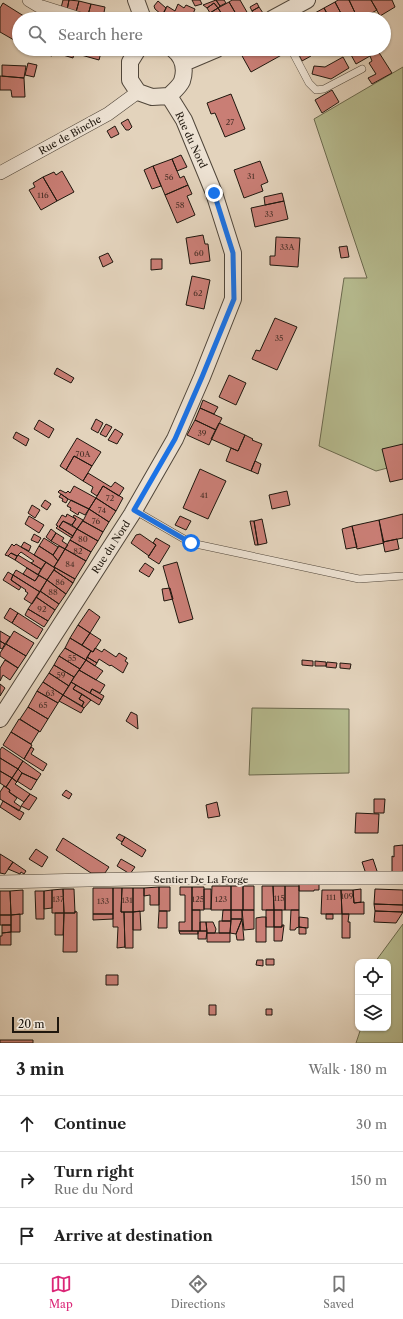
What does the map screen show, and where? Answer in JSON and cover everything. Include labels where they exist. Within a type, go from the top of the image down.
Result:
[{"type":"street","points":[[29,0],[39,6],[58,12]]},
{"type":"street","points":[[136,0],[141,12]]},
{"type":"street","points":[[286,12],[307,0]]},
{"type":"street","points":[[134,56],[130,62],[130,80],[138,92],[152,97],[169,96],[182,82],[184,63],[180,56]]},
{"type":"street","points":[[184,63],[200,56]]},
{"type":"street","name":"Rue de Binche","points":[[0,173],[108,114],[138,92]]},
{"type":"street","name":"Rue du Nord","points":[[0,719],[134,510],[175,439],[234,299],[233,253],[214,193],[184,120],[169,96]]},
{"type":"street","name":"Sentier De La Forge","points":[[0,882],[175,878],[403,878]]},
{"type":"lane","points":[[294,56],[309,83],[316,90],[324,89],[362,69]]},
{"type":"lane","points":[[134,510],[191,543],[359,578],[403,576]]},
{"type":"green space","points":[[403,67],[403,464],[376,471],[319,446],[344,278],[367,278],[314,119]]},
{"type":"green space","points":[[252,708],[349,709],[349,773],[249,775]]},
{"type":"green space","points":[[403,924],[403,1043],[356,1043],[360,1031],[391,1031],[391,959],[377,959]]},
{"type":"building","points":[[63,0],[69,0],[67,10],[61,8]]},
{"type":"building","points":[[69,0],[79,1],[76,12],[67,10]]},
{"type":"building","points":[[192,0],[200,0],[202,4],[195,6]]},
{"type":"building","points":[[216,0],[220,6],[218,8],[214,3],[207,8],[203,5]]},
{"type":"building","points":[[216,0],[224,0],[226,3],[220,6]]},
{"type":"building","points":[[232,0],[240,0],[247,12],[235,12],[229,2]]},
{"type":"building","points":[[338,0],[349,0],[355,12],[340,12],[335,2]]},
{"type":"building","points":[[349,0],[371,0],[377,10],[373,12],[355,12]]},
{"type":"building","points":[[371,0],[392,0],[395,7],[387,12],[378,12]]},
{"type":"building","points":[[79,1],[91,4],[89,12],[76,12]]},
{"type":"building","points":[[158,1],[166,8],[164,12],[158,12],[154,6]]},
{"type":"building","points":[[229,2],[235,12],[221,12],[218,8]]},
{"type":"building","points":[[335,2],[340,12],[326,12],[324,8]]},
{"type":"building","points":[[3,3],[17,12],[12,12],[12,39],[0,32],[0,8]]},
{"type":"building","points":[[214,3],[218,8],[209,12],[207,8]]},
{"type":"building","points":[[257,3],[259,7],[252,11],[250,7]]},
{"type":"building","points":[[91,4],[105,7],[104,12],[89,12]]},
{"type":"building","points":[[178,4],[184,8],[186,5],[195,9],[194,12],[164,12],[167,6],[175,11]]},
{"type":"building","points":[[259,7],[262,12],[252,12]]},
{"type":"building","points":[[218,8],[221,12],[211,12]]},
{"type":"building","points":[[324,8],[326,12],[317,12]]},
{"type":"building","points":[[85,56],[100,56],[99,60]]},
{"type":"building","points":[[242,56],[280,56],[251,72]]},
{"type":"building","points":[[300,56],[311,56],[302,61]]},
{"type":"building","points":[[352,56],[370,56],[356,64]]},
{"type":"building","points":[[370,56],[381,56],[392,73],[372,84],[368,78],[376,74],[369,63],[372,61]]},
{"type":"building","points":[[343,57],[349,68],[331,79],[312,74],[314,66],[325,67]]},
{"type":"building","points":[[28,63],[37,65],[34,77],[25,75]]},
{"type":"building","points":[[2,65],[26,66],[24,78],[2,76]]},
{"type":"building","points":[[0,76],[24,78],[25,97],[12,97],[11,90],[0,90]]},
{"type":"building","points":[[332,90],[339,102],[322,113],[315,100]]},
{"type":"building","points":[[231,94],[245,129],[225,137],[215,113],[211,114],[207,103]]},
{"type":"building","points":[[128,119],[132,127],[129,130],[126,130],[121,123]]},
{"type":"building","points":[[115,126],[119,134],[111,138],[107,131]]},
{"type":"building","points":[[181,155],[187,167],[177,171],[172,159]]},
{"type":"building","points":[[172,159],[180,178],[184,176],[188,185],[165,195],[153,166]]},
{"type":"building","points":[[260,161],[268,182],[261,185],[263,191],[244,198],[234,170]]},
{"type":"building","points":[[153,166],[161,186],[152,189],[144,170]]},
{"type":"building","points":[[62,171],[74,192],[57,201],[43,177],[54,172],[56,175]]},
{"type":"building","points":[[43,177],[57,201],[41,210],[29,190],[35,187],[33,183]]},
{"type":"building","points":[[188,185],[192,194],[187,196],[195,215],[177,223],[165,195]]},
{"type":"building","points":[[282,193],[284,201],[265,205],[264,197]]},
{"type":"building","points":[[284,201],[288,219],[255,227],[251,208]]},
{"type":"building","points":[[203,235],[205,244],[208,244],[210,261],[190,264],[186,238]]},
{"type":"building","points":[[276,237],[300,238],[298,267],[270,265],[270,256],[275,256]]},
{"type":"building","points":[[347,246],[349,257],[341,258],[339,247]]},
{"type":"building","points":[[108,253],[113,262],[103,267],[99,257]]},
{"type":"building","points":[[151,259],[162,259],[162,269],[151,270]]},
{"type":"building","points":[[192,276],[210,280],[204,309],[186,305]]},
{"type":"building","points":[[275,318],[297,327],[277,370],[252,359],[256,350],[260,351]]},
{"type":"building","points":[[57,368],[74,378],[71,383],[54,374]]},
{"type":"building","points":[[229,375],[246,383],[236,405],[219,397]]},
{"type":"building","points":[[203,400],[218,407],[214,414],[200,408]]},
{"type":"building","points":[[200,408],[222,418],[216,430],[195,420]]},
{"type":"building","points":[[96,419],[103,423],[98,433],[91,429]]},
{"type":"building","points":[[39,420],[54,429],[49,438],[34,429]]},
{"type":"building","points":[[195,420],[216,430],[209,445],[187,435]]},
{"type":"building","points":[[219,423],[245,435],[238,451],[211,439]]},
{"type":"building","points":[[106,424],[112,427],[106,437],[100,434]]},
{"type":"building","points":[[115,429],[123,434],[117,444],[108,440]]},
{"type":"building","points":[[16,432],[29,439],[26,446],[13,438]]},
{"type":"building","points":[[245,435],[262,444],[251,471],[226,461],[231,448],[238,451]]},
{"type":"building","points":[[77,438],[101,452],[92,466],[74,456],[66,470],[60,466]]},
{"type":"building","points":[[403,444],[403,479],[390,482],[382,449]]},
{"type":"building","points":[[74,456],[92,466],[83,481],[66,470]]},
{"type":"building","points":[[255,461],[261,464],[258,474],[251,471]]},
{"type":"building","points":[[200,469],[226,481],[208,519],[183,508]]},
{"type":"building","points":[[88,473],[111,487],[115,482],[124,488],[119,496],[103,486],[97,496],[91,492],[93,487],[83,481]]},
{"type":"building","points":[[74,486],[96,498],[89,509],[68,499],[58,492],[60,490],[66,493],[68,491],[70,493]]},
{"type":"building","points":[[103,486],[123,498],[116,511],[96,498]]},
{"type":"building","points":[[287,491],[290,505],[272,509],[269,495]]},
{"type":"building","points":[[61,494],[68,499],[66,503],[59,497]]},
{"type":"building","points":[[96,498],[116,511],[109,522],[89,509]]},
{"type":"building","points":[[45,500],[51,504],[47,510],[41,506]]},
{"type":"building","points":[[71,500],[89,509],[85,515],[79,512],[78,515],[70,510],[71,508],[67,506]]},
{"type":"building","points":[[32,505],[40,510],[35,518],[28,513]]},
{"type":"building","points":[[89,509],[109,522],[103,532],[83,521]]},
{"type":"building","points":[[67,514],[76,519],[72,525],[63,521],[59,527],[73,536],[72,538],[56,528],[58,526],[56,525],[62,515],[66,517]]},
{"type":"building","points":[[403,514],[403,538],[383,542],[379,520]]},
{"type":"building","points":[[74,515],[83,520],[77,529],[72,525],[76,519],[73,517]]},
{"type":"building","points":[[29,516],[44,525],[39,533],[25,524]]},
{"type":"building","points":[[180,516],[191,521],[186,530],[175,525]]},
{"type":"building","points":[[262,519],[267,543],[258,545],[254,521]]},
{"type":"building","points":[[379,520],[384,543],[357,549],[352,526]]},
{"type":"building","points":[[63,521],[77,529],[73,536],[59,527]]},
{"type":"building","points":[[83,521],[103,532],[98,541],[77,529]]},
{"type":"building","points":[[250,521],[254,521],[258,545],[255,545]]},
{"type":"building","points":[[352,526],[357,547],[346,549],[342,529]]},
{"type":"building","points":[[51,529],[56,533],[51,541],[46,537]]},
{"type":"building","points":[[77,529],[98,541],[91,552],[70,540]]},
{"type":"building","points":[[56,533],[64,538],[62,541],[68,545],[65,549],[51,541]]},
{"type":"building","points":[[34,534],[41,538],[38,543],[31,540]]},
{"type":"building","points":[[140,534],[156,545],[149,556],[131,543],[136,535]]},
{"type":"building","points":[[44,538],[58,547],[53,555],[39,546]]},
{"type":"building","points":[[156,538],[170,546],[159,564],[148,557],[156,545],[153,543]]},
{"type":"building","points":[[397,539],[399,549],[385,552],[383,542]]},
{"type":"building","points":[[70,540],[91,552],[86,561],[65,549]]},
{"type":"building","points":[[24,542],[31,546],[29,551],[21,547]]},
{"type":"building","points":[[12,544],[14,546],[16,544],[46,562],[41,569],[31,563],[34,561],[21,552],[17,556],[11,553],[8,556],[5,555]]},
{"type":"building","points":[[39,546],[53,555],[58,561],[54,567],[75,579],[73,583],[54,570],[55,568],[34,555]]},
{"type":"building","points":[[59,546],[65,549],[58,561],[53,555]]},
{"type":"building","points":[[65,549],[86,561],[75,579],[54,567]]},
{"type":"building","points":[[11,553],[17,556],[15,560],[8,556]]},
{"type":"building","points":[[18,555],[41,569],[38,575],[15,560]]},
{"type":"building","points":[[46,562],[55,568],[47,580],[38,575]]},
{"type":"building","points":[[177,562],[193,619],[179,623],[163,566]]},
{"type":"building","points":[[145,563],[154,569],[149,577],[139,571]]},
{"type":"building","points":[[27,568],[39,575],[35,581],[23,574]]},
{"type":"building","points":[[16,570],[35,581],[39,575],[47,580],[40,592],[13,575]]},
{"type":"building","points":[[54,570],[73,583],[66,594],[47,580]]},
{"type":"building","points":[[8,572],[13,575],[11,580],[21,587],[19,590],[3,580]]},
{"type":"building","points":[[13,575],[40,592],[32,604],[24,599],[28,593],[25,591],[26,590],[11,580]]},
{"type":"building","points":[[47,580],[66,594],[59,604],[40,591]]},
{"type":"building","points":[[170,588],[173,599],[164,601],[162,589]]},
{"type":"building","points":[[40,591],[59,604],[55,610],[36,597]]},
{"type":"building","points":[[36,597],[55,610],[48,621],[28,609]]},
{"type":"building","points":[[10,608],[18,613],[12,623],[4,618]]},
{"type":"building","points":[[28,609],[48,621],[44,627],[25,615]]},
{"type":"building","points":[[89,609],[100,617],[90,633],[78,625]]},
{"type":"building","points":[[18,613],[43,629],[37,639],[12,623]]},
{"type":"building","points":[[78,625],[90,633],[82,645],[70,638]]},
{"type":"building","points":[[0,631],[10,637],[5,644],[0,641]]},
{"type":"building","points":[[14,631],[34,643],[26,656],[6,644]]},
{"type":"building","points":[[90,633],[101,640],[93,652],[82,645]]},
{"type":"building","points":[[70,638],[91,651],[86,660],[65,648]]},
{"type":"building","points":[[0,641],[5,644],[2,649],[0,648]]},
{"type":"building","points":[[6,644],[26,656],[18,668],[0,656],[0,653]]},
{"type":"building","points":[[65,648],[86,660],[80,669],[59,656]]},
{"type":"building","points":[[95,648],[102,652],[104,649],[116,657],[119,653],[127,658],[125,661],[128,663],[123,673],[99,659],[97,663],[87,657]]},
{"type":"building","points":[[59,656],[80,669],[74,677],[54,665]]},
{"type":"building","points":[[87,657],[97,663],[95,666],[86,660]]},
{"type":"building","points":[[5,660],[18,668],[10,680],[3,675],[0,681],[0,668]]},
{"type":"building","points":[[86,660],[103,671],[96,680],[79,670]]},
{"type":"building","points":[[302,660],[313,661],[313,666],[302,665]]},
{"type":"building","points":[[315,661],[326,662],[326,666],[315,666]]},
{"type":"building","points":[[327,662],[337,663],[336,668],[326,667]]},
{"type":"building","points":[[340,663],[351,664],[350,669],[340,668]]},
{"type":"building","points":[[54,665],[74,677],[69,686],[49,673]]},
{"type":"building","points":[[79,670],[105,685],[100,693],[92,689],[90,693],[71,682]]},
{"type":"building","points":[[49,673],[69,686],[63,695],[43,682]]},
{"type":"building","points":[[43,682],[63,695],[58,703],[37,691]]},
{"type":"building","points":[[71,682],[76,685],[73,689],[82,694],[79,699],[84,702],[82,706],[63,695]]},
{"type":"building","points":[[0,684],[5,688],[0,696]]},
{"type":"building","points":[[76,685],[102,700],[99,705],[73,689]]},
{"type":"building","points":[[92,689],[104,696],[102,700],[90,693]]},
{"type":"building","points":[[37,691],[58,703],[48,719],[28,707]]},
{"type":"building","points":[[82,694],[91,700],[84,708],[82,706],[84,702],[79,699]]},
{"type":"building","points":[[63,695],[84,708],[81,713],[59,701]]},
{"type":"building","points":[[28,707],[48,719],[40,732],[20,719]]},
{"type":"building","points":[[131,712],[137,715],[138,729],[126,721]]},
{"type":"building","points":[[19,719],[39,731],[31,744],[11,732]]},
{"type":"building","points":[[11,732],[32,745],[24,759],[3,745]]},
{"type":"building","points":[[2,747],[23,761],[18,769],[0,758],[0,750]]},
{"type":"building","points":[[31,747],[34,749],[31,754],[47,764],[43,771],[24,759]]},
{"type":"building","points":[[0,758],[18,769],[12,778],[0,771]]},
{"type":"building","points":[[23,761],[41,774],[37,780],[22,773],[18,769]]},
{"type":"building","points":[[18,769],[22,773],[17,782],[12,778]]},
{"type":"building","points":[[0,771],[12,778],[6,787],[0,783]]},
{"type":"building","points":[[22,773],[37,780],[31,790],[17,781]]},
{"type":"building","points":[[12,778],[17,782],[15,784],[30,794],[24,802],[9,792],[10,790],[6,787]]},
{"type":"building","points":[[4,786],[17,798],[14,802],[21,807],[19,811],[0,799],[0,792]]},
{"type":"building","points":[[66,790],[72,794],[69,799],[62,795]]},
{"type":"building","points":[[30,794],[37,798],[29,810],[21,806]]},
{"type":"building","points":[[374,799],[385,799],[384,813],[374,813]]},
{"type":"building","points":[[3,801],[24,813],[20,820],[0,807]]},
{"type":"building","points":[[217,802],[220,816],[208,818],[206,805]]},
{"type":"building","points":[[356,813],[379,814],[378,833],[355,833]]},
{"type":"building","points":[[119,834],[125,837],[122,842],[116,838]]},
{"type":"building","points":[[125,837],[146,850],[142,857],[121,844]]},
{"type":"building","points":[[63,838],[109,867],[105,873],[91,873],[56,850]]},
{"type":"building","points":[[403,845],[403,874],[392,874],[392,856],[394,857],[394,846]]},
{"type":"building","points":[[36,849],[48,857],[42,867],[29,859]]},
{"type":"building","points":[[0,854],[13,862],[5,874],[0,873]]},
{"type":"building","points":[[121,859],[135,867],[130,874],[117,866]]},
{"type":"building","points":[[373,859],[378,874],[366,874],[362,862]]},
{"type":"building","points":[[13,862],[26,871],[24,874],[8,869]]},
{"type":"building","points":[[299,884],[319,884],[319,890],[299,891]]},
{"type":"building","points":[[212,886],[231,886],[231,910],[211,910]]},
{"type":"building","points":[[231,886],[243,886],[243,910],[231,910]]},
{"type":"building","points":[[243,886],[254,886],[254,910],[243,910]]},
{"type":"building","points":[[262,886],[273,886],[274,910],[262,910]]},
{"type":"building","points":[[273,886],[285,886],[285,910],[274,910]]},
{"type":"building","points":[[285,886],[299,886],[299,910],[285,910]]},
{"type":"building","points":[[159,887],[159,905],[150,905],[150,895],[144,896],[144,888]]},
{"type":"building","points":[[159,887],[170,887],[170,911],[159,911]]},
{"type":"building","points":[[180,887],[192,887],[192,931],[179,931],[179,922],[185,922],[185,895],[180,895]]},
{"type":"building","points":[[192,887],[204,887],[204,910],[192,910]]},
{"type":"building","points":[[93,888],[113,888],[113,914],[93,914]]},
{"type":"building","points":[[113,888],[122,888],[121,912],[124,912],[125,947],[117,948],[118,927],[113,927]]},
{"type":"building","points":[[122,888],[133,888],[133,912],[121,912]]},
{"type":"building","points":[[133,888],[144,888],[144,911],[133,912]]},
{"type":"building","points":[[63,889],[64,913],[52,913],[52,890]]},
{"type":"building","points":[[63,889],[74,889],[75,913],[64,913]]},
{"type":"building","points":[[204,889],[211,889],[211,909],[204,909]]},
{"type":"building","points":[[361,889],[361,902],[354,903],[353,890]]},
{"type":"building","points":[[375,889],[403,890],[403,905],[374,904]]},
{"type":"building","points":[[23,890],[23,914],[11,915],[10,891]]},
{"type":"building","points":[[52,890],[52,908],[44,909],[44,891]]},
{"type":"building","points":[[322,890],[341,890],[342,914],[321,914]]},
{"type":"building","points":[[341,890],[353,890],[354,903],[364,902],[364,914],[342,914]]},
{"type":"building","points":[[0,891],[10,891],[11,915],[0,915]]},
{"type":"building","points":[[35,891],[44,891],[44,919],[36,919]]},
{"type":"building","points":[[374,904],[403,905],[403,912],[375,911]]},
{"type":"building","points":[[192,910],[200,910],[200,931],[192,931]]},
{"type":"building","points":[[223,910],[231,910],[231,921],[222,921]]},
{"type":"building","points":[[231,910],[242,910],[242,919],[231,919]]},
{"type":"building","points":[[242,910],[254,910],[254,929],[244,930]]},
{"type":"building","points":[[266,910],[274,910],[274,927],[266,927]]},
{"type":"building","points":[[274,910],[282,910],[282,927],[274,927]]},
{"type":"building","points":[[291,910],[299,910],[299,927],[295,930],[290,930]]},
{"type":"building","points":[[75,911],[77,912],[77,952],[63,952],[64,913],[75,913]]},
{"type":"building","points":[[140,911],[141,930],[133,930],[133,912]]},
{"type":"building","points":[[159,911],[167,911],[167,928],[158,928]]},
{"type":"building","points":[[375,911],[403,912],[396,923],[374,922]]},
{"type":"building","points":[[124,912],[133,912],[133,948],[125,948]]},
{"type":"building","points":[[55,913],[64,913],[63,935],[55,935]]},
{"type":"building","points":[[20,914],[20,932],[11,932],[11,915]]},
{"type":"building","points":[[93,914],[113,914],[113,919],[93,920]]},
{"type":"building","points":[[326,914],[333,914],[333,919],[326,919]]},
{"type":"building","points":[[342,914],[349,914],[348,922],[350,922],[350,938],[342,938]]},
{"type":"building","points":[[0,915],[11,915],[11,925],[0,925]]},
{"type":"building","points":[[266,917],[266,942],[256,942],[256,918]]},
{"type":"building","points":[[299,917],[308,918],[308,928],[299,927]]},
{"type":"building","points":[[231,919],[242,919],[236,934],[230,933]]},
{"type":"building","points":[[242,919],[244,940],[237,940],[236,934]]},
{"type":"building","points":[[219,921],[231,921],[230,933],[219,933]]},
{"type":"building","points":[[200,922],[206,922],[207,931],[200,931]]},
{"type":"building","points":[[206,922],[213,922],[216,929],[215,933],[207,933]]},
{"type":"building","points":[[2,925],[11,925],[11,932],[2,933]]},
{"type":"building","points":[[282,925],[284,925],[282,941],[274,941],[274,927],[282,927]]},
{"type":"building","points":[[299,927],[306,928],[306,934],[299,934]]},
{"type":"building","points":[[179,931],[198,931],[198,934],[180,934]]},
{"type":"building","points":[[198,931],[207,931],[206,939],[198,939]]},
{"type":"building","points":[[11,932],[11,945],[0,945],[0,936],[2,936],[2,933]]},
{"type":"building","points":[[207,933],[230,933],[230,942],[207,942]]},
{"type":"building","points":[[266,959],[274,959],[274,965],[266,965]]},
{"type":"building","points":[[257,960],[263,960],[263,966],[256,965]]},
{"type":"building","points":[[106,975],[118,975],[118,985],[106,985]]},
{"type":"building","points":[[209,1005],[216,1005],[216,1015],[209,1015]]},
{"type":"building","points":[[266,1009],[272,1009],[272,1015],[266,1015]]},
{"type":"building","points":[[0,1040],[33,1040],[33,1043],[0,1043]]},
{"type":"route","points":[[191,543],[134,510],[175,439],[234,299],[233,253],[214,193]]}]
